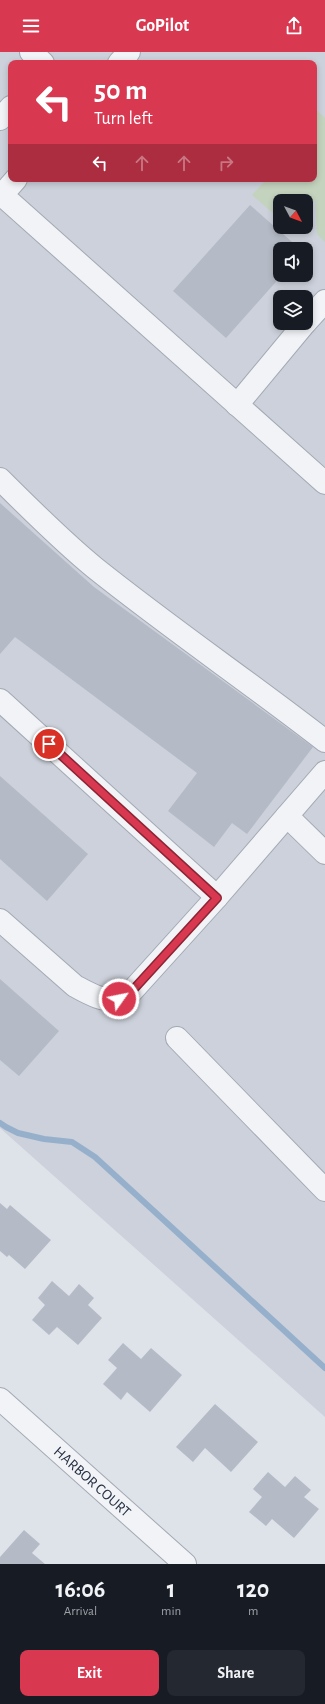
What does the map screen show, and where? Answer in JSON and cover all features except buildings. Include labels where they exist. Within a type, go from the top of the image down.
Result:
[{"type":"street","points":[[31,52],[40,60]]},
{"type":"street","points":[[122,60],[129,52]]},
{"type":"street","points":[[0,119],[8,110]]},
{"type":"street","points":[[13,182],[1,194],[325,483]]},
{"type":"street","points":[[313,315],[325,301]]},
{"type":"street","points":[[237,405],[300,330]]},
{"type":"street","points":[[0,479],[94,567],[325,741]]},
{"type":"street","points":[[0,700],[217,898]]},
{"type":"street","points":[[0,920],[75,986],[89,994],[102,998],[119,999],[132,991],[217,898],[325,772]]},
{"type":"street","points":[[287,816],[325,853]]},
{"type":"street","points":[[177,1038],[325,1190]]},
{"type":"street","name":"HARBOR COURT","points":[[0,1399],[185,1564]]},
{"type":"shaded area","points":[[0,52],[325,52],[325,1417],[0,1128]]},
{"type":"green space","points":[[317,111],[325,118],[325,242],[317,234],[315,200],[313,202],[313,194],[273,194],[273,213],[252,195],[264,182],[317,182]]},
{"type":"waterway","points":[[0,1123],[18,1133],[44,1139],[72,1142],[95,1157],[325,1368]]},
{"type":"route","points":[[49,744],[217,898],[132,991],[119,999]]}]
